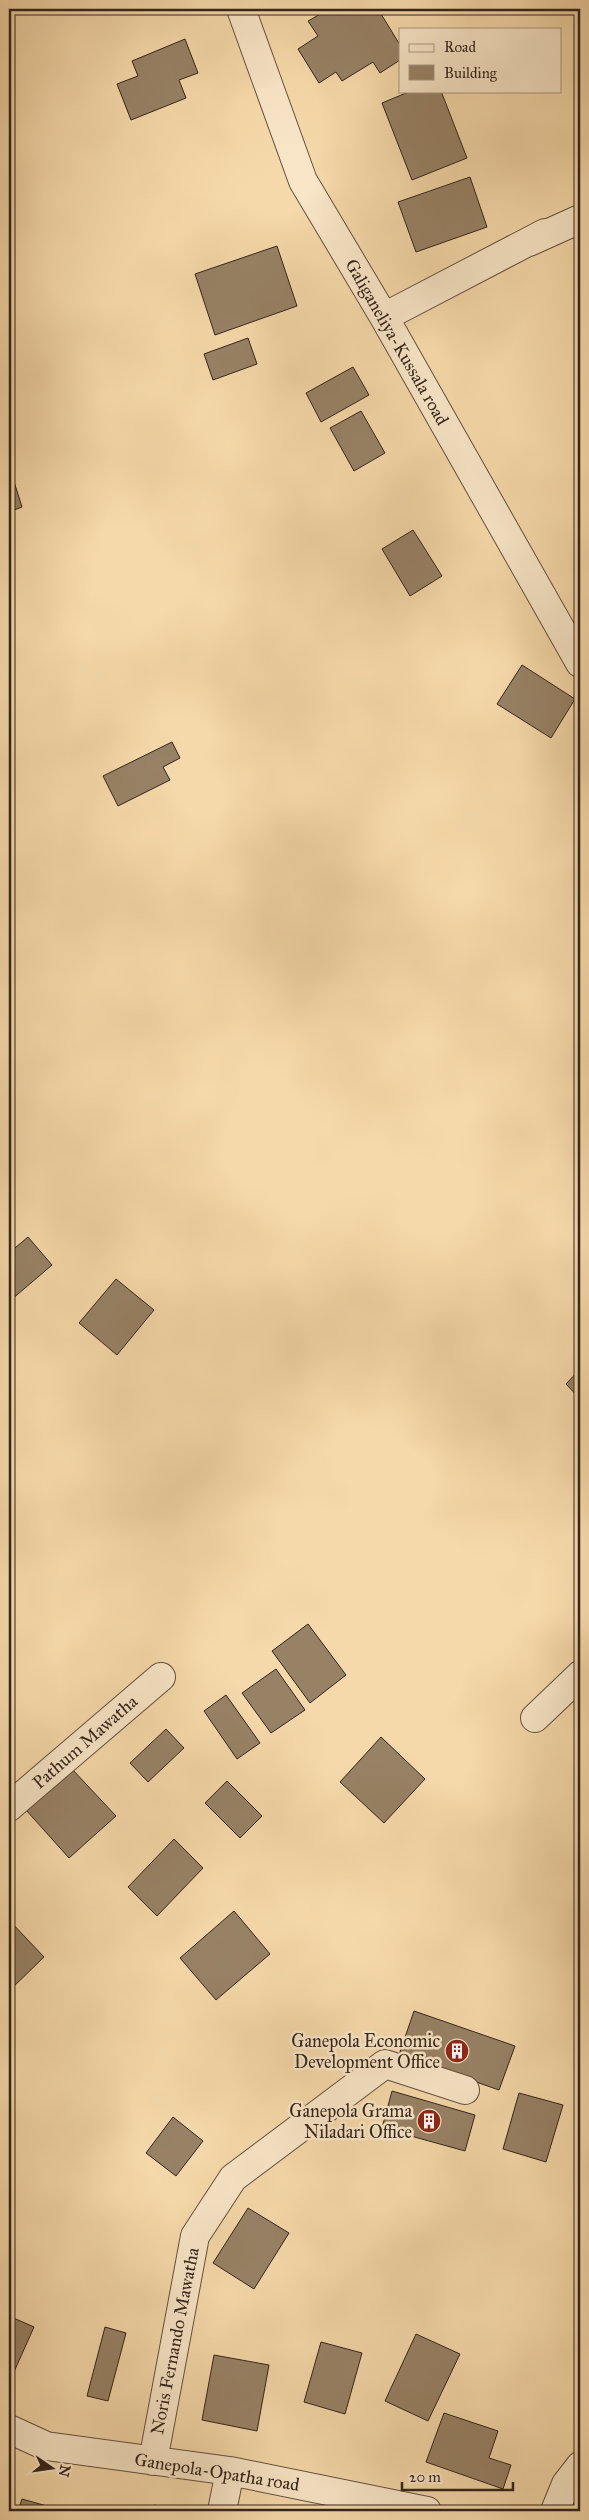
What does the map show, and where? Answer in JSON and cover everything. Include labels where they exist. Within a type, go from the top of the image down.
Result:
[{"type":"street","name":"Galiganeliya-Kussala road","points":[[241,9],[304,182],[384,317],[580,663]]},
{"type":"street","points":[[520,246],[580,219]]},
{"type":"street","points":[[384,317],[545,233]]},
{"type":"street","points":[[535,1718],[580,1675]]},
{"type":"street","name":"Pathum Mawatha","points":[[9,1807],[161,1676]]},
{"type":"street","name":"Noris Fernando Mawatha","points":[[153,2461],[195,2236],[233,2178],[385,2064],[465,2090]]},
{"type":"street","name":"Ganepola-Opatha road","points":[[9,2430],[46,2446],[230,2471],[427,2511]]},
{"type":"street","points":[[555,2511],[566,2484],[580,2466]]},
{"type":"street","points":[[222,2511],[230,2471]]},
{"type":"building","points":[[329,9],[378,9],[399,43],[399,61],[380,73],[373,62],[342,81],[336,72],[319,83],[298,49],[318,36],[308,21]]},
{"type":"building","points":[[185,39],[198,73],[179,80],[186,98],[131,120],[117,84],[138,76],[132,61]]},
{"type":"building","points":[[409,92],[441,92],[467,158],[412,180],[382,103]]},
{"type":"building","points":[[470,177],[487,227],[416,252],[398,202]]},
{"type":"building","points":[[277,246],[297,306],[215,335],[195,274]]},
{"type":"building","points":[[248,338],[257,364],[213,380],[204,354]]},
{"type":"building","points":[[353,367],[369,395],[321,422],[306,393]]},
{"type":"building","points":[[361,411],[385,453],[354,471],[330,428]]},
{"type":"building","points":[[11,472],[22,507],[9,512],[9,473]]},
{"type":"building","points":[[413,530],[442,576],[410,596],[382,549]]},
{"type":"building","points":[[522,665],[575,699],[551,738],[497,704]]},
{"type":"building","points":[[172,742],[180,758],[163,767],[170,780],[118,806],[103,776]]},
{"type":"building","points":[[28,1237],[52,1265],[11,1300],[9,1297],[9,1253]]},
{"type":"building","points":[[116,1279],[154,1310],[117,1355],[79,1323]]},
{"type":"building","points":[[580,1369],[580,1399],[566,1384]]},
{"type":"building","points":[[308,1624],[346,1675],[310,1703],[272,1651]]},
{"type":"building","points":[[276,1669],[305,1710],[271,1733],[242,1693]]},
{"type":"building","points":[[226,1695],[260,1743],[237,1759],[204,1711]]},
{"type":"building","points":[[166,1729],[184,1748],[148,1782],[130,1763]]},
{"type":"building","points":[[381,1737],[425,1779],[384,1823],[340,1782]]},
{"type":"building","points":[[71,1768],[116,1816],[69,1858],[26,1810]]},
{"type":"building","points":[[227,1781],[262,1816],[240,1838],[205,1803]]},
{"type":"building","points":[[174,1839],[203,1868],[157,1916],[128,1887]]},
{"type":"building","points":[[234,1911],[270,1954],[216,2000],[180,1958]]},
{"type":"building","points":[[9,1920],[44,1957],[9,1991]]},
{"type":"building","name":"Ganepola Economic Development Office","points":[[414,2011],[515,2046],[499,2090],[399,2055]]},
{"type":"building","name":"Ganepola Grama Niladari Office","points":[[392,2091],[475,2115],[465,2151],[382,2128]]},
{"type":"building","points":[[519,2093],[563,2105],[546,2162],[503,2149]]},
{"type":"building","points":[[173,2117],[203,2141],[176,2176],[146,2153]]},
{"type":"building","points":[[248,2208],[289,2233],[254,2289],[213,2263]]},
{"type":"building","points":[[9,2316],[34,2327],[9,2383]]},
{"type":"building","points":[[105,2327],[126,2333],[108,2401],[87,2396]]},
{"type":"building","points":[[416,2334],[460,2354],[428,2421],[385,2401]]},
{"type":"building","points":[[321,2342],[362,2353],[345,2414],[304,2402]]},
{"type":"building","points":[[214,2355],[269,2365],[257,2431],[202,2420]]},
{"type":"building","points":[[444,2413],[498,2431],[489,2458],[511,2465],[503,2489],[426,2462]]},
{"type":"building","points":[[22,2499],[54,2508],[53,2511],[18,2511]]},
{"type":"building","points":[[154,2505],[181,2511],[152,2511]]},
{"type":"place","name":"Ganepola Economic Development Office","points":[[457,2051]]},
{"type":"place","name":"Ganepola Grama Niladari Office","points":[[429,2121]]}]
